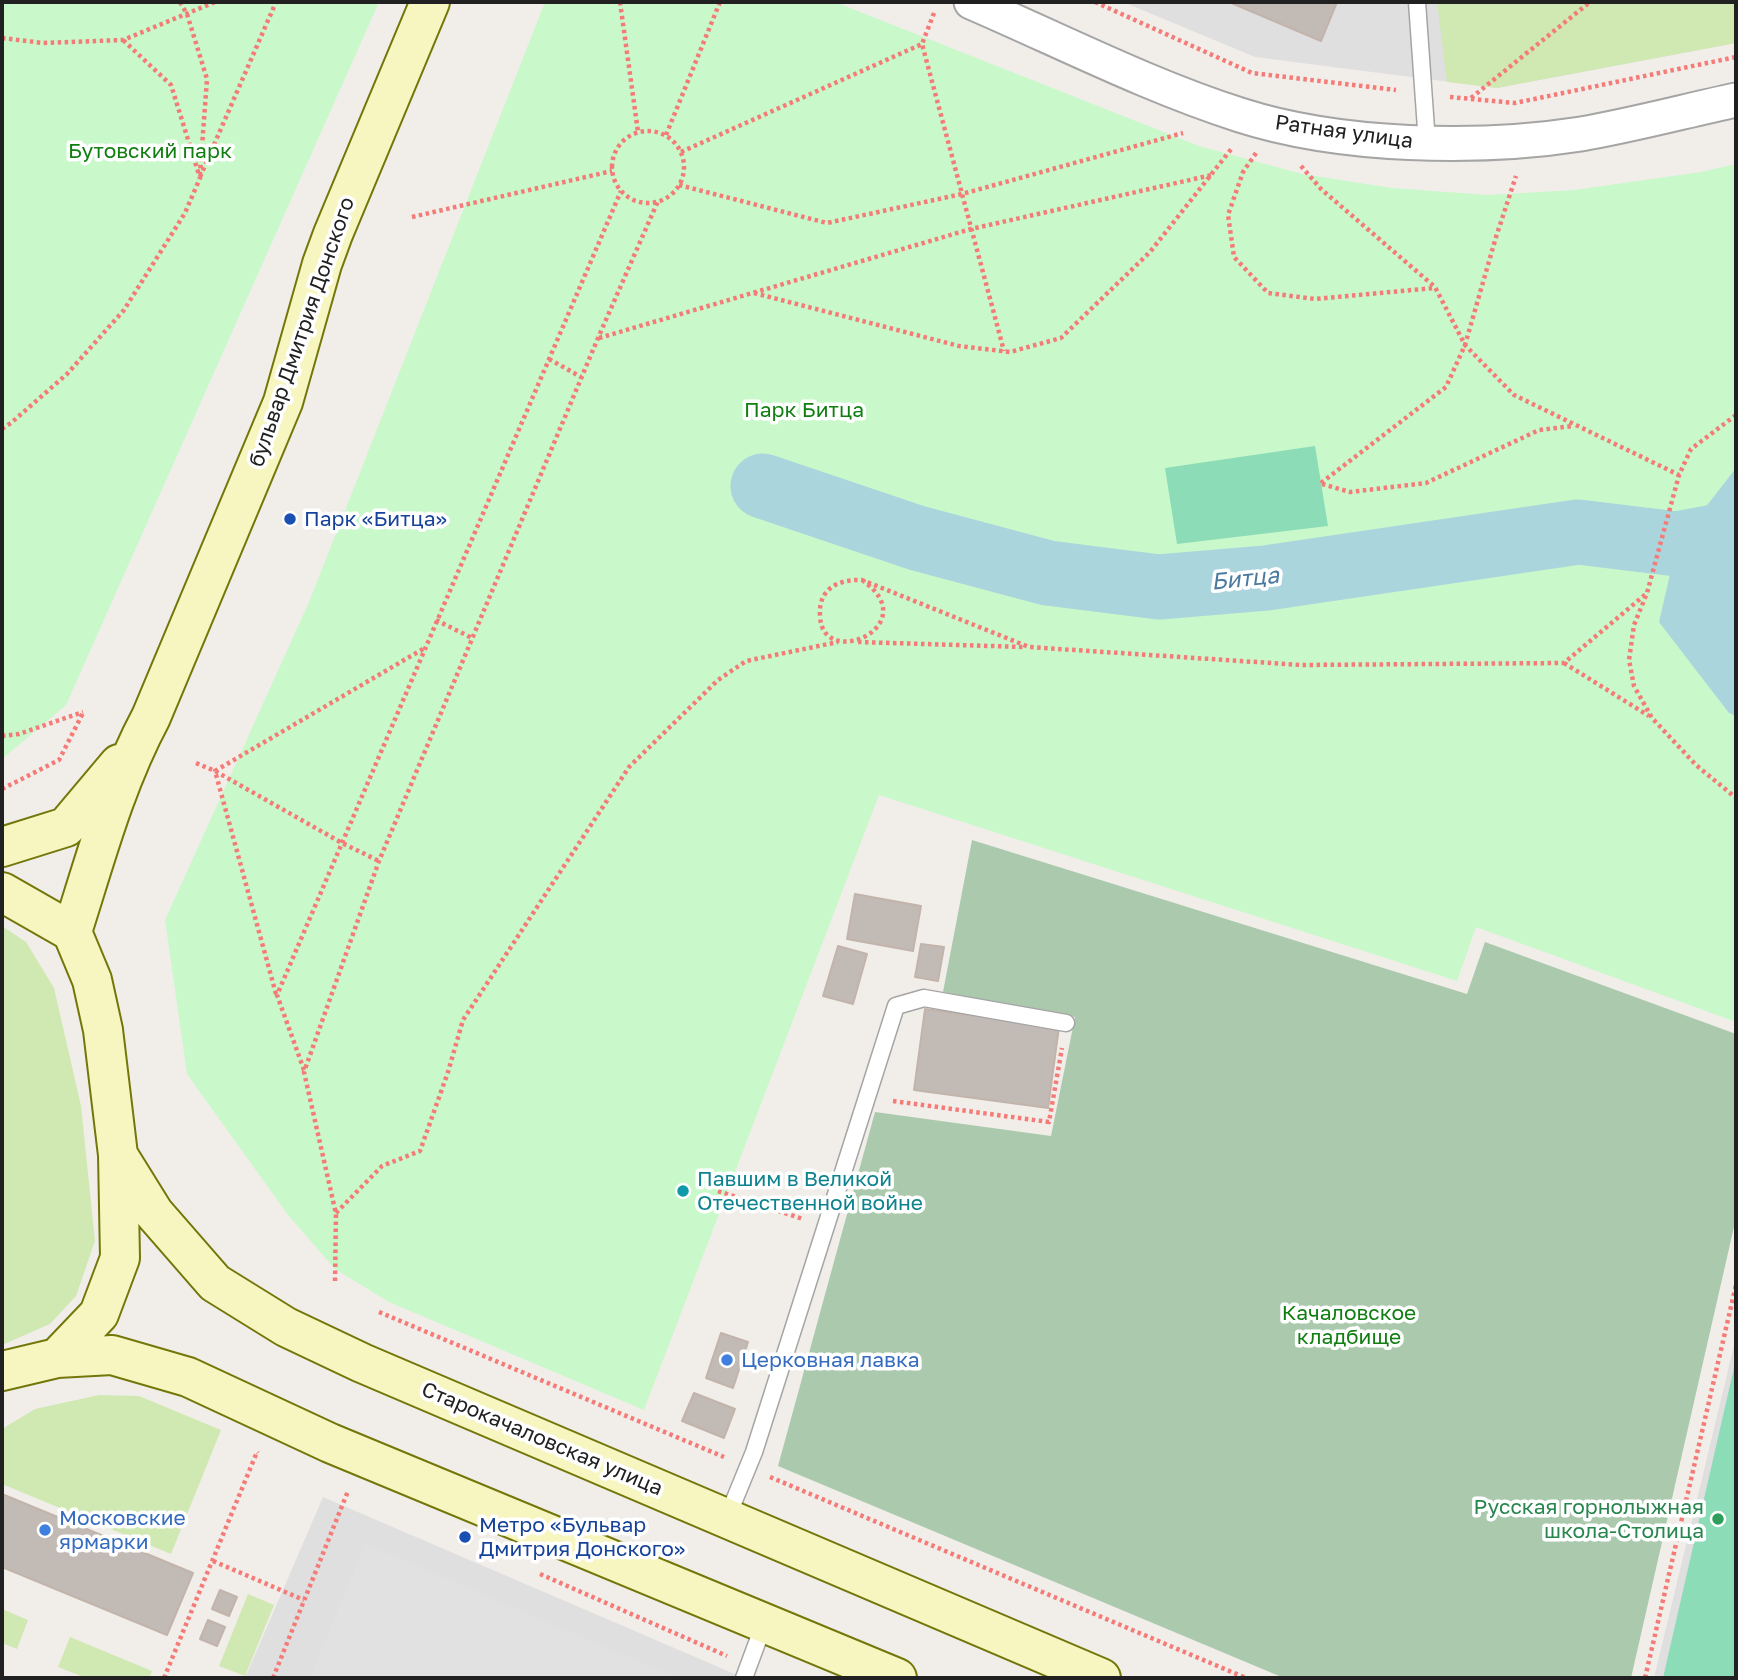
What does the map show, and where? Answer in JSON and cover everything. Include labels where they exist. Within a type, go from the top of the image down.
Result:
[{"type":"street","name":"бульвар Дмитрия Донского","points":[[140,738],[283,402],[329,244],[430,2]]},
{"type":"street","name":"Ратная улица","points":[[971,2],[1176,92],[1241,116],[1300,129],[1361,138],[1427,143],[1508,141],[1581,134],[1736,100]]},
{"type":"street","points":[[2,846],[66,827],[140,738]]},
{"type":"street","points":[[72,932],[111,811],[140,738]]},
{"type":"street","points":[[2,892],[72,932],[92,980],[103,1030],[118,1155],[121,1258],[99,1314],[57,1359]]},
{"type":"street","name":"Старокачаловская улица","points":[[118,1155],[154,1213],[215,1283],[286,1327],[362,1363],[1101,1678]]},
{"type":"street","points":[[6,1374],[57,1359],[112,1355],[188,1377],[330,1443],[897,1678]]},
{"type":"lane","points":[[1417,2],[1427,143]]},
{"type":"lane","points":[[727,1518],[748,1467],[896,1006],[924,998],[1066,1023]]},
{"type":"lane","points":[[747,1672],[764,1624]]},
{"type":"path","points":[[180,2],[187,14],[207,79],[200,178]]},
{"type":"path","points":[[2,38],[43,43],[123,40],[215,2]]},
{"type":"path","points":[[2,429],[67,374],[124,310],[185,213],[276,2]]},
{"type":"path","points":[[620,2],[638,132]]},
{"type":"path","points":[[666,135],[720,2]]},
{"type":"path","points":[[1470,99],[1590,2]]},
{"type":"path","points":[[933,13],[922,44],[1004,351]]},
{"type":"path","points":[[123,40],[171,85],[200,178]]},
{"type":"path","points":[[681,152],[922,44]]},
{"type":"path","points":[[652,131],[666,135],[681,152],[684,173],[679,185],[669,196],[658,201],[641,202],[631,199],[615,183],[612,171],[613,157],[618,146],[626,137],[638,132],[652,131]]},
{"type":"path","points":[[679,185],[827,223],[962,194],[1184,132]]},
{"type":"path","points":[[1263,142],[1243,172],[1228,215],[1234,257],[1268,293],[1315,299],[1435,288]]},
{"type":"path","points":[[753,292],[959,346],[1010,352],[1061,338],[1150,252],[1234,146]]},
{"type":"path","points":[[1519,168],[1465,345],[1446,387],[1321,483],[1350,492],[1426,483],[1539,430],[1574,426]]},
{"type":"path","points":[[412,218],[612,171]]},
{"type":"path","points":[[598,338],[971,229],[1212,175]]},
{"type":"path","points":[[1321,189],[1435,288],[1465,345],[1514,395],[1679,475]]},
{"type":"path","points":[[276,995],[621,191]]},
{"type":"path","points":[[304,1072],[379,861],[658,201]]},
{"type":"path","points":[[549,359],[582,377]]},
{"type":"path","points":[[1736,415],[1691,449],[1679,475],[1647,593],[1634,625],[1629,660],[1634,686],[1652,718],[1696,765],[1736,798]]},
{"type":"path","points":[[1028,647],[862,580],[846,579],[832,586],[821,605],[821,625],[826,635],[840,642],[1028,647],[1301,665],[1564,663],[1652,718]]},
{"type":"path","points":[[335,1214],[382,1166],[420,1151],[463,1020],[629,767],[719,680],[746,661],[862,640],[872,634],[879,626],[882,603],[876,590],[862,580]]},
{"type":"path","points":[[1564,663],[1647,593]]},
{"type":"path","points":[[436,620],[472,638]]},
{"type":"path","points":[[215,771],[423,649]]},
{"type":"path","points":[[2,736],[19,734],[84,711],[59,760],[2,789]]},
{"type":"path","points":[[196,763],[379,861]]},
{"type":"path","points":[[215,771],[276,995],[304,1072],[335,1214],[335,1281]]},
{"type":"path","points":[[867,1097],[1049,1122],[1066,1023]]},
{"type":"path","points":[[718,1191],[827,1226]]},
{"type":"path","points":[[1645,1678],[1736,1284]]},
{"type":"path","points":[[379,1312],[1246,1678]]},
{"type":"path","points":[[164,1678],[257,1452],[269,1457]]},
{"type":"path","points":[[338,1486],[361,1496]]},
{"type":"path","points":[[273,1678],[348,1490]]},
{"type":"path","points":[[213,1561],[304,1600]]},
{"type":"path","points":[[536,1572],[747,1672]]},
{"type":"shaded area","points":[[1123,2],[1736,2],[1736,43],[1497,88],[1255,57]]},
{"type":"shaded area","name":"Русская горнолыжная школа-Столица","points":[[1736,1337],[1736,1678],[1654,1678]]},
{"type":"shaded area","points":[[323,1497],[744,1678],[245,1678]]},
{"type":"shaded area","points":[[365,1543],[678,1678],[310,1678]]},
{"type":"green space","name":"Бутовский парк","points":[[2,2],[379,2],[66,705],[2,759]]},
{"type":"green space","name":"Парк Битца","points":[[545,2],[835,2],[1199,146],[1302,174],[1392,188],[1488,195],[1574,190],[1701,172],[1736,164],[1736,1022],[1476,927],[1457,981],[879,795],[644,1410],[389,1302],[335,1269],[288,1215],[187,1074],[165,920],[309,602]]},
{"type":"green space","points":[[1437,2],[1736,2],[1736,43],[1497,88],[1447,82]]},
{"type":"green space","points":[[1315,446],[1328,526],[1177,544],[1165,468]]},
{"type":"green space","name":"Качаловское кладбище","points":[[972,840],[1467,994],[1485,942],[1736,1034],[1736,1218],[1631,1678],[1284,1678],[778,1466],[875,1112],[1051,1136],[1075,1017],[943,992]]},
{"type":"green space","points":[[2,926],[26,942],[54,988],[81,1106],[95,1241],[76,1296],[50,1324],[2,1345]]},
{"type":"green space","name":"Русская горнолыжная школа-Столица","points":[[1736,1359],[1736,1678],[1663,1678]]},
{"type":"green space","points":[[99,1395],[139,1396],[221,1430],[171,1554],[2,1484],[2,1429],[35,1409]]},
{"type":"green space","points":[[248,1594],[274,1605],[245,1676],[219,1666]]},
{"type":"green space","points":[[2,1609],[28,1620],[17,1649],[2,1643]]},
{"type":"green space","points":[[70,1637],[152,1671],[149,1678],[86,1678],[58,1667]]},
{"type":"water","points":[[1736,468],[1736,716],[1729,713],[1659,622],[1677,544]]},
{"type":"building","points":[[1229,2],[1337,2],[1321,41]]},
{"type":"building","points":[[855,894],[921,906],[913,951],[847,939]]},
{"type":"building","points":[[921,944],[944,947],[938,981],[915,977]]},
{"type":"building","points":[[838,946],[867,954],[853,1004],[823,996]]},
{"type":"building","points":[[925,1009],[1059,1027],[1048,1108],[914,1090]]},
{"type":"building","name":"Церковная лавка","points":[[721,1333],[748,1342],[733,1388],[706,1378]]},
{"type":"building","points":[[694,1393],[735,1409],[724,1438],[682,1421]]},
{"type":"building","name":"Московские ярмарки","points":[[2,1494],[193,1573],[167,1635],[2,1567]]},
{"type":"building","points":[[220,1590],[237,1597],[229,1616],[212,1609]]},
{"type":"building","points":[[208,1620],[225,1627],[217,1646],[200,1639]]},
{"type":"waterway","name":"Битца","points":[[763,486],[917,538],[1048,573],[1159,587],[1266,578],[1578,532],[1677,544],[1736,533]]},
{"type":"place","name":"Парк «Битца»","points":[[290,519]]},
{"type":"place","name":"Павшим в Великой Отечественной войне","points":[[683,1191]]},
{"type":"place","name":"Церковная лавка","points":[[727,1360]]},
{"type":"place","name":"Русская горнолыжная школа-Столица","points":[[1718,1519]]},
{"type":"place","name":"Московские ярмарки","points":[[45,1530]]},
{"type":"place","name":"Метро «Бульвар Дмитрия Донского»","points":[[465,1537]]}]
